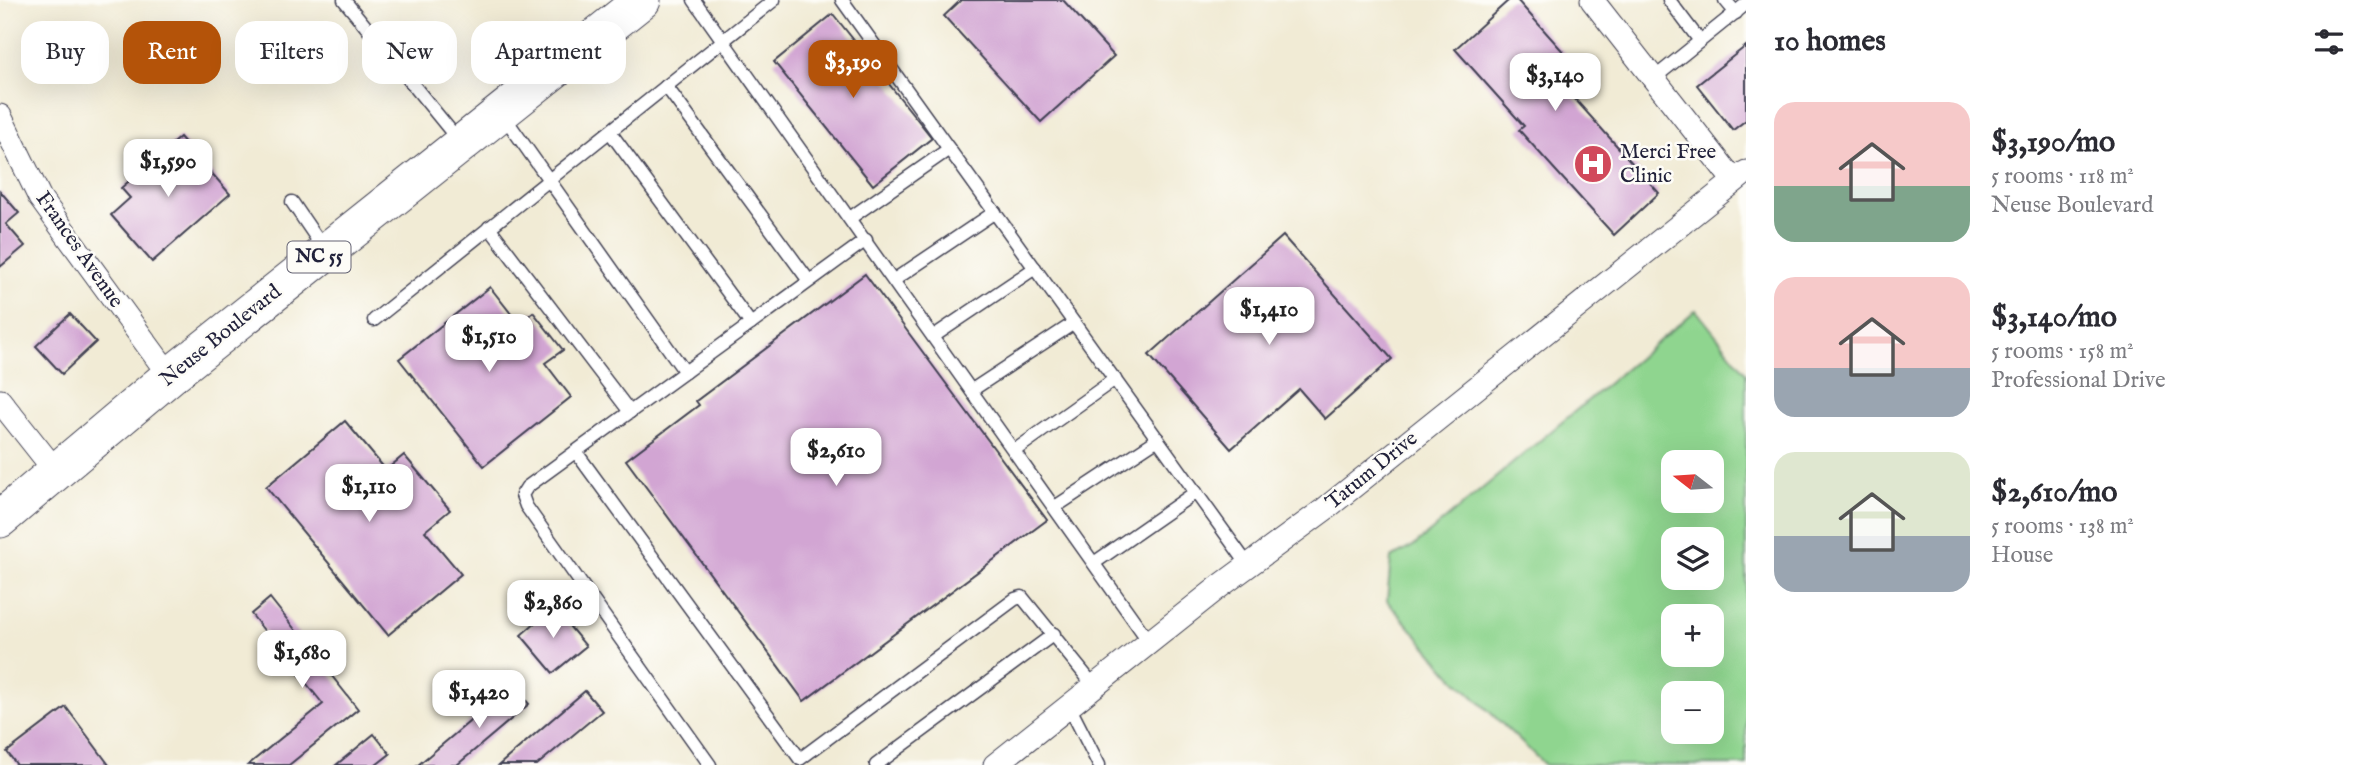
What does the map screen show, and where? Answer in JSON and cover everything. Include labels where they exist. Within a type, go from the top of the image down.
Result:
[{"type":"main road","name":"Neuse Boulevard","points":[[0,519],[170,376],[642,0]]},
{"type":"street","points":[[1592,0],[1653,79],[1740,177]]},
{"type":"street","name":"Frances Avenue","points":[[0,116],[40,198],[170,376]]},
{"type":"street","name":"Tatum Drive","points":[[995,765],[1248,565],[1325,509],[1740,177]]},
{"type":"street","points":[[0,401],[57,473]]},
{"type":"lane","points":[[344,0],[461,144]]},
{"type":"lane","points":[[694,0],[1150,643]]},
{"type":"lane","points":[[374,320],[774,0]]},
{"type":"lane","points":[[842,0],[1248,565]]},
{"type":"lane","points":[[1669,0],[1700,41]]},
{"type":"lane","points":[[1653,79],[1741,9],[1726,0]]},
{"type":"lane","points":[[666,86],[809,281]]},
{"type":"lane","points":[[501,113],[685,372]]},
{"type":"lane","points":[[610,132],[751,324]]},
{"type":"lane","points":[[850,218],[949,149]]},
{"type":"lane","points":[[292,202],[326,252]]},
{"type":"lane","points":[[894,280],[995,212]]},
{"type":"lane","points":[[489,228],[629,412]]},
{"type":"lane","points":[[710,765],[526,506],[522,495],[527,487],[866,240]]},
{"type":"lane","points":[[934,336],[1035,268]]},
{"type":"lane","points":[[972,390],[1074,323]]},
{"type":"lane","points":[[1014,451],[1115,379]]},
{"type":"lane","points":[[1055,507],[1158,439]]},
{"type":"lane","points":[[576,452],[802,762],[1015,599],[1022,597],[1029,602],[1095,687]]},
{"type":"lane","points":[[1094,563],[1196,492]]},
{"type":"lane","points":[[876,765],[1054,634]]},
{"type":"lane","points":[[1070,708],[1099,765]]},
{"type":"green space","points":[[1696,310],[1746,373],[1746,765],[1545,765],[1451,675],[1387,601],[1391,558],[1415,545]]},
{"type":"building","points":[[961,0],[1063,0],[1114,56],[1041,122],[944,16]]},
{"type":"building","points":[[1509,0],[1517,0],[1583,74],[1566,89],[1659,193],[1614,235],[1519,130],[1524,126],[1455,49]]},
{"type":"building","points":[[833,14],[932,138],[873,185],[774,62]]},
{"type":"building","points":[[1746,46],[1746,120],[1733,130],[1697,85]]},
{"type":"building","points":[[180,137],[230,194],[152,262],[111,215],[130,198],[121,188]]},
{"type":"building","points":[[0,191],[19,213],[6,224],[25,246],[0,267]]},
{"type":"building","points":[[1283,236],[1392,359],[1325,419],[1299,389],[1231,449],[1149,355]]},
{"type":"building","points":[[865,274],[1047,520],[804,701],[626,460],[699,405],[696,401]]},
{"type":"building","points":[[490,287],[519,324],[533,312],[563,350],[545,363],[571,397],[484,466],[399,359]]},
{"type":"building","points":[[70,314],[96,342],[62,374],[36,346]]},
{"type":"building","points":[[345,421],[386,470],[404,455],[450,510],[425,531],[461,574],[388,635],[266,487]]},
{"type":"building","points":[[270,598],[358,709],[289,765],[248,765],[323,704],[251,614]]},
{"type":"building","points":[[553,607],[586,646],[553,673],[521,635]]},
{"type":"building","points":[[513,685],[529,704],[457,765],[418,765]]},
{"type":"building","points":[[585,691],[602,711],[537,765],[499,765]]},
{"type":"building","points":[[66,707],[109,765],[17,765],[7,752]]},
{"type":"building","points":[[374,734],[390,754],[376,765],[336,765]]},
{"type":"place","name":"Merci Free Clinic","points":[[1593,164]]}]
